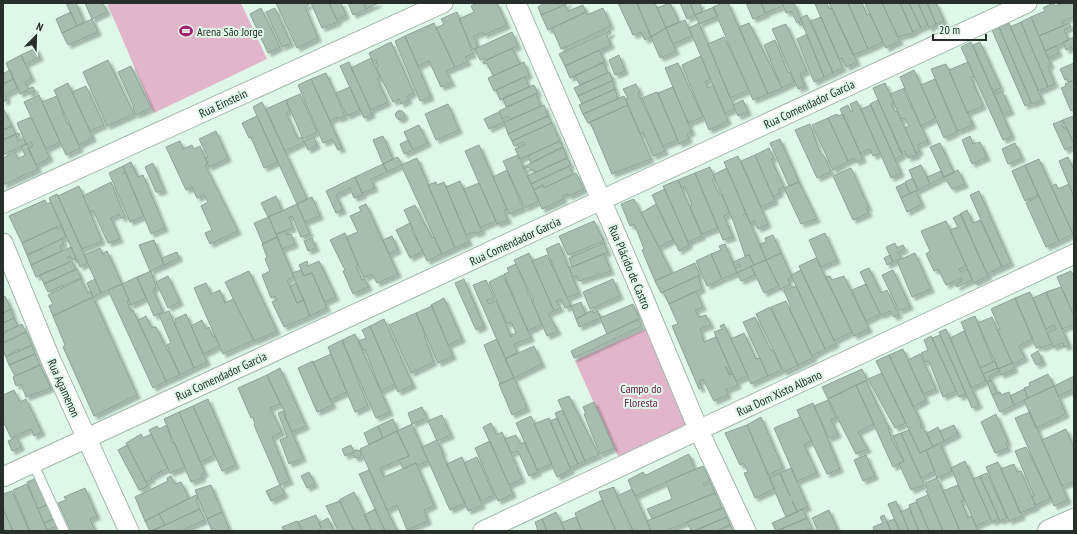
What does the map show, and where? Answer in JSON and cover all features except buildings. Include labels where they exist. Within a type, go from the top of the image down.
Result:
[{"type":"main road","points":[[1049,531],[1074,520]]},
{"type":"street","name":"Rua Einstein","points":[[3,203],[443,3]]},
{"type":"street","name":"Rua Plácido de Castro","points":[[516,3],[602,201],[699,431],[746,531]]},
{"type":"street","name":"Rua Comendador Garcia","points":[[3,477],[1027,3]]},
{"type":"street","name":"Rua Agamenon","points":[[3,243],[50,358],[129,531]]},
{"type":"street","name":"Rua Dom Xisto Albano","points":[[483,531],[1074,254]]},
{"type":"lane","points":[[33,463],[64,531]]},
{"type":"green space","name":"Arena São Jorge","points":[[107,3],[241,3],[267,59],[154,113]]},
{"type":"green space","name":"Campo do Floresta","points":[[659,323],[708,428],[623,467],[575,361]]},
{"type":"place","name":"Arena São Jorge","points":[[186,31]]}]
